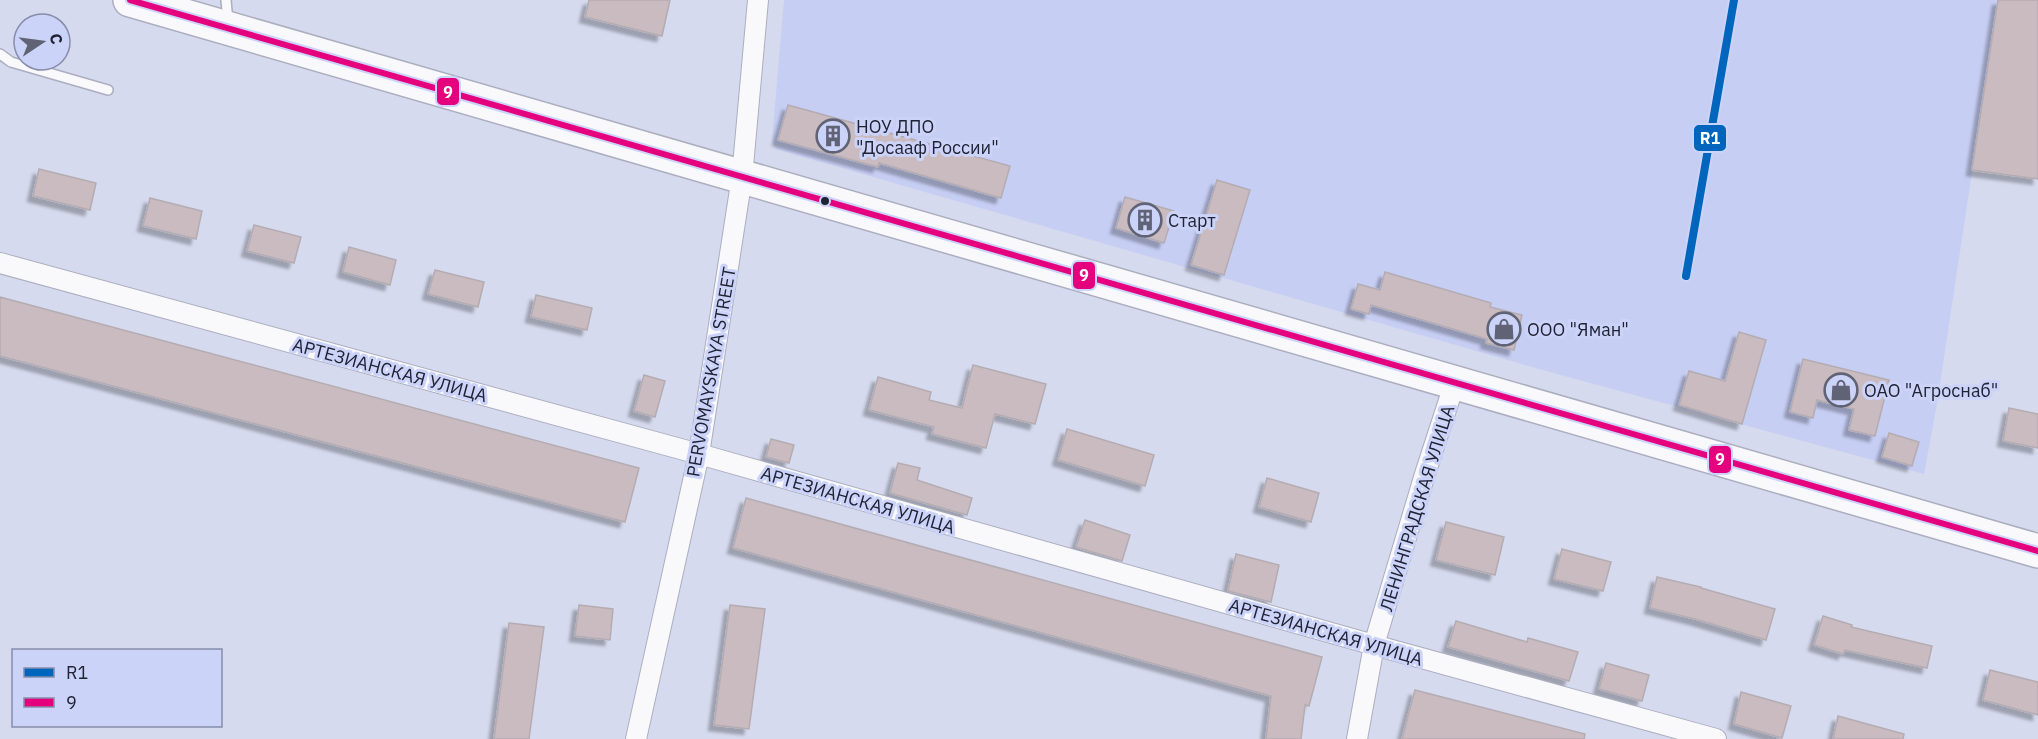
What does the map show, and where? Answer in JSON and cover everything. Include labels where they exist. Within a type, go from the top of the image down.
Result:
[{"type":"highway","points":[[130,0],[227,14],[742,177],[2038,551]]},
{"type":"street","name":"PERVOMAYSKAYA STREET","points":[[636,739],[699,454],[742,177],[758,0]]},
{"type":"street","name":"АРТЕЗИАНСКАЯ УЛИЦА","points":[[0,263],[699,454],[1716,739]]},
{"type":"street","name":"ЛЕНИНГРАДСКАЯ УЛИЦА","points":[[1357,739],[1374,645],[1455,382]]},
{"type":"lane","points":[[0,54],[11,62],[108,90]]},
{"type":"shaded area","points":[[784,0],[1998,0],[1937,404],[1924,474],[1539,369],[776,149],[772,140]]},
{"type":"building","points":[[589,0],[670,0],[662,36],[585,17]]},
{"type":"building","points":[[1998,0],[2038,0],[2038,179],[1972,170]]},
{"type":"building","points":[[788,105],[1010,166],[1001,198],[879,163],[878,167],[778,140]]},
{"type":"building","points":[[39,169],[96,183],[90,210],[33,196]]},
{"type":"building","points":[[1217,180],[1250,190],[1224,275],[1191,265]]},
{"type":"building","name":"Старт","points":[[1125,197],[1174,211],[1164,243],[1116,228]]},
{"type":"building","points":[[150,198],[202,211],[196,239],[143,226]]},
{"type":"building","points":[[254,225],[301,237],[294,263],[247,251]]},
{"type":"building","points":[[349,247],[396,260],[390,285],[343,272]]},
{"type":"building","points":[[435,270],[484,282],[478,307],[428,294]]},
{"type":"building","points":[[1385,272],[1491,303],[1490,307],[1522,315],[1514,350],[1486,343],[1487,339],[1371,305],[1369,314],[1351,309],[1358,284],[1380,290]]},
{"type":"building","points":[[536,295],[592,308],[587,330],[531,317]]},
{"type":"building","points":[[0,297],[639,468],[625,522],[0,356]]},
{"type":"building","points":[[1739,332],[1766,340],[1742,424],[1679,405],[1689,371],[1725,381]]},
{"type":"building","name":"ОАО \"Агроснаб\"","points":[[1803,359],[1889,380],[1875,436],[1849,430],[1854,409],[1817,400],[1813,418],[1790,412]]},
{"type":"building","points":[[973,365],[1046,384],[1035,424],[995,414],[986,448],[932,434],[934,427],[869,410],[878,377],[931,392],[929,400],[962,408]]},
{"type":"building","points":[[644,375],[665,381],[655,417],[634,411]]},
{"type":"building","points":[[2009,408],[2038,414],[2038,448],[2003,441]]},
{"type":"building","points":[[1067,429],[1154,455],[1145,486],[1058,460]]},
{"type":"building","points":[[1889,433],[1919,442],[1912,466],[1882,457]]},
{"type":"building","points":[[771,439],[794,445],[789,463],[766,457]]},
{"type":"building","points":[[898,463],[920,468],[917,480],[972,498],[967,515],[890,493]]},
{"type":"building","points":[[1267,478],[1319,493],[1311,522],[1259,507]]},
{"type":"building","points":[[746,498],[1322,657],[1309,706],[1305,705],[1301,739],[1266,739],[1271,696],[733,548]]},
{"type":"building","points":[[1085,520],[1130,535],[1122,561],[1076,547]]},
{"type":"building","points":[[1446,522],[1504,537],[1495,575],[1436,560]]},
{"type":"building","points":[[1562,549],[1611,562],[1603,591],[1554,579]]},
{"type":"building","points":[[1236,554],[1279,565],[1271,602],[1228,591]]},
{"type":"building","points":[[1657,577],[1701,587],[1775,609],[1766,640],[1650,608]]},
{"type":"building","points":[[579,605],[613,609],[610,640],[575,636]]},
{"type":"building","points":[[730,605],[765,609],[749,729],[714,725]]},
{"type":"building","points":[[1823,616],[1852,625],[1851,627],[1932,646],[1927,668],[1845,650],[1843,654],[1814,645]]},
{"type":"building","points":[[1456,621],[1527,642],[1528,638],[1578,652],[1569,681],[1448,647]]},
{"type":"building","points":[[509,623],[544,627],[529,739],[494,739]]},
{"type":"building","points":[[1606,663],[1649,675],[1642,701],[1599,689]]},
{"type":"building","points":[[1990,670],[2038,682],[2038,715],[1983,700]]},
{"type":"building","points":[[1415,690],[1585,734],[1584,739],[1402,739]]},
{"type":"building","points":[[1741,692],[1791,706],[1782,738],[1734,724]]},
{"type":"building","points":[[1838,716],[1904,734],[1903,739],[1833,739]]},
{"type":"transit line","name":"9","points":[[130,0],[2038,551]]},
{"type":"transit line","name":"R1","points":[[1686,276],[1734,0]]},
{"type":"place","name":"НОУ ДПО \"Досааф России\"","points":[[833,136]]},
{"type":"place","name":"Старт","points":[[1145,220]]},
{"type":"place","name":"ООО \"Яман\"","points":[[1504,329]]},
{"type":"place","name":"ОАО \"Агроснаб\"","points":[[1841,390]]}]
